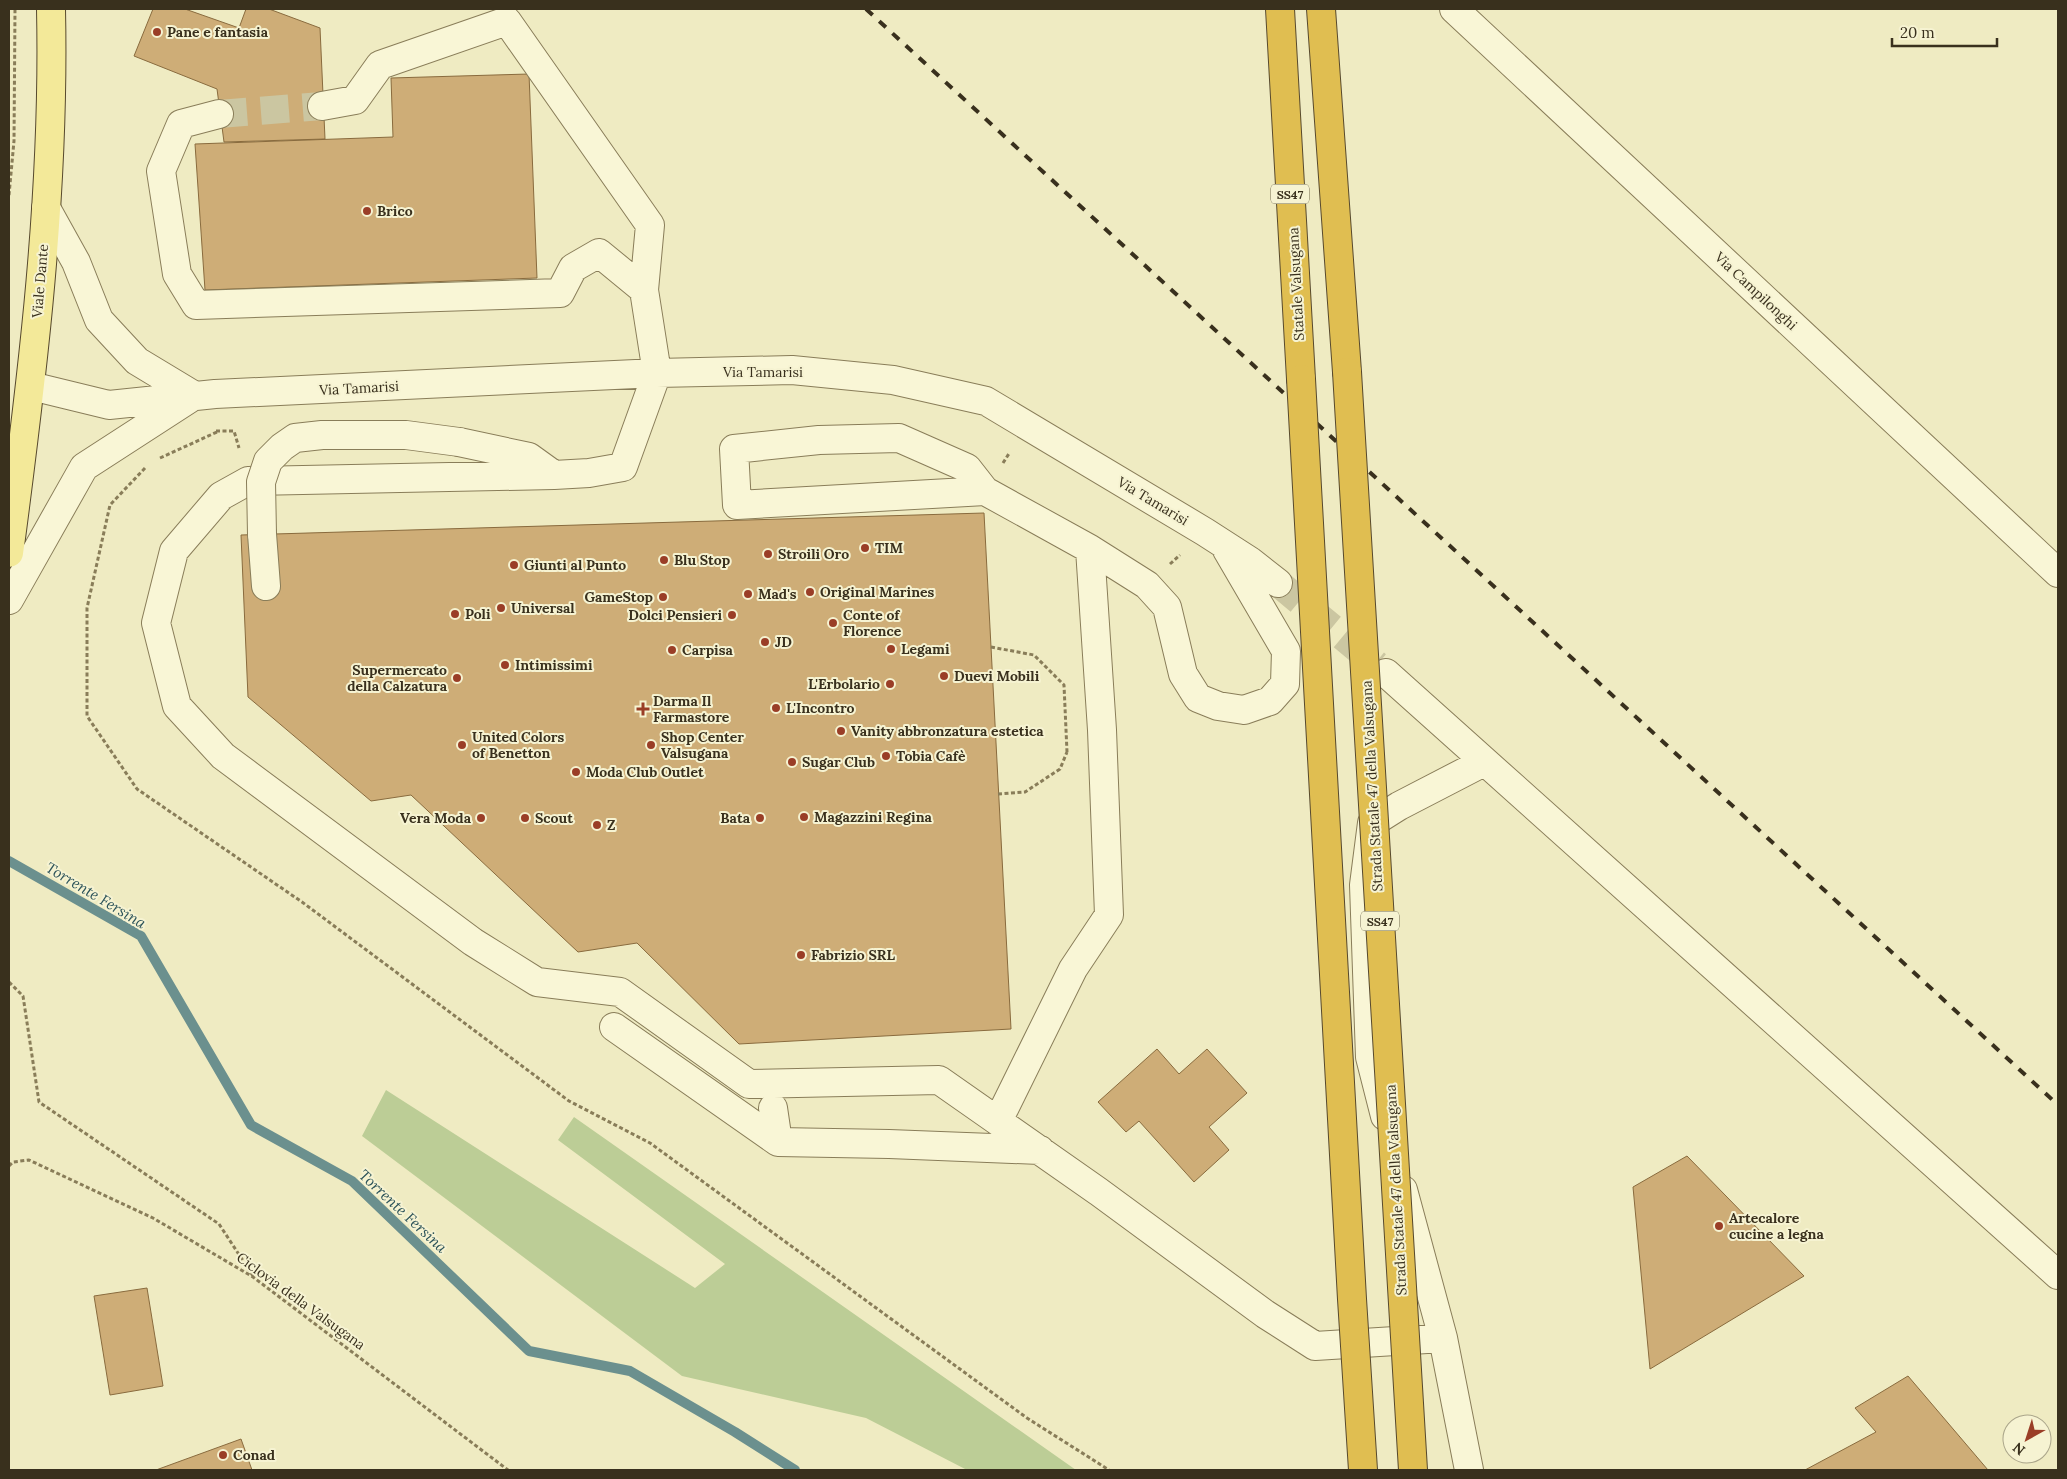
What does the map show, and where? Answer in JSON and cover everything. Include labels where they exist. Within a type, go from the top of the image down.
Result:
[{"type":"highway","name":"Statale Valsugana","points":[[1280,9],[1351,1289],[1364,1470]]},
{"type":"highway","name":"Strada Statale 47 della Valsugana","points":[[1321,9],[1347,372],[1413,1470]]},
{"type":"main road","name":"Viale Dante","points":[[9,553],[31,386],[46,208],[52,66],[51,9]]},
{"type":"street","name":"Via Campilonghi","points":[[1454,9],[2058,573]]},
{"type":"street","points":[[322,106],[355,100],[380,65],[507,21],[650,225],[644,290],[657,373],[623,467],[554,475],[248,481],[221,496],[174,551],[156,623],[176,706],[223,756],[472,942],[537,982],[620,992],[749,1084],[939,1080],[1040,1150],[1265,1314],[1315,1346],[1443,1338]]},
{"type":"street","points":[[219,114],[181,124],[162,171],[177,274],[196,304],[560,293],[573,268],[599,253],[644,290]]},
{"type":"street","points":[[46,208],[76,262],[99,320],[137,361],[195,396]]},
{"type":"street","name":"Via Tamarisi","points":[[31,386],[108,405],[195,396],[657,373],[792,370],[893,380],[986,402],[1214,538],[1250,561],[1278,583]]},
{"type":"street","name":"Via Tamarisi","points":[[9,600],[84,467],[195,396]]},
{"type":"street","points":[[266,586],[261,482],[268,461],[282,447],[295,438],[322,435],[406,435],[459,442],[529,457],[554,475]]},
{"type":"street","points":[[985,491],[737,513],[734,449],[819,440],[900,438],[967,468],[985,491],[1090,549],[1147,585],[1167,607],[1183,674],[1198,698],[1218,706],[1244,710],[1270,700],[1285,684],[1286,651],[1214,538]]},
{"type":"street","points":[[998,1121],[1073,969],[1109,915],[1103,751],[1090,549]]},
{"type":"street","points":[[1386,673],[2058,1275]]},
{"type":"street","points":[[1469,1470],[1443,1338],[1415,1239],[1370,1057],[1364,885],[1372,823],[1398,806],[1484,762]]},
{"type":"street","points":[[614,1027],[778,1142],[1040,1150]]},
{"type":"street","points":[[773,1108],[778,1142]]},
{"type":"path","points":[[9,195],[14,141],[15,9]]},
{"type":"path","points":[[216,424],[216,432],[234,431],[241,456]]},
{"type":"path","points":[[985,491],[1026,426]]},
{"type":"path","points":[[1147,585],[1214,538]]},
{"type":"path","points":[[991,646],[1034,655],[1064,685],[1067,752],[1060,769],[1025,792],[998,794]]},
{"type":"path","points":[[1067,752],[1103,751]]},
{"type":"path","points":[[9,982],[23,996],[39,1102],[219,1224],[253,1277]]},
{"type":"path","name":"Ciclovia della Valsugana","points":[[9,1166],[13,1162],[29,1160],[153,1218],[253,1277],[508,1470]]},
{"type":"green space","points":[[386,1090],[695,1288],[725,1264],[558,1140],[574,1117],[1076,1470],[967,1470],[866,1418],[682,1376],[362,1136]]},
{"type":"building","points":[[153,9],[185,9],[239,28],[246,9],[269,9],[320,28],[325,139],[224,142],[217,89],[134,56]]},
{"type":"building","name":"Brico","points":[[529,74],[537,278],[205,290],[195,144],[393,137],[391,78]]},
{"type":"building","name":"Shop Center Valsugana","points":[[984,513],[1011,1029],[739,1044],[637,943],[578,952],[411,795],[371,801],[248,697],[241,535]]},
{"type":"building","points":[[1157,1049],[1179,1074],[1207,1049],[1247,1093],[1209,1127],[1229,1150],[1194,1182],[1139,1121],[1126,1132],[1098,1102]]},
{"type":"building","points":[[1687,1156],[1804,1276],[1650,1369],[1633,1187]]},
{"type":"building","points":[[147,1288],[163,1386],[110,1395],[94,1296]]},
{"type":"building","points":[[1908,1376],[1988,1470],[1805,1470],[1876,1432],[1855,1408]]},
{"type":"building","name":"Conad","points":[[241,1439],[252,1470],[156,1470]]},
{"type":"waterway","name":"Torrente Fersina","points":[[9,861],[141,936],[251,1125],[352,1181],[529,1351],[630,1371],[735,1432],[795,1470]]},
{"type":"tunnel","points":[[219,114],[322,106]]},
{"type":"tunnel","points":[[1278,583],[1377,665]]},
{"type":"railway","points":[[866,9],[2058,1105]]},
{"type":"place","name":"Pane e fantasia","points":[[157,32]]},
{"type":"place","name":"Brico","points":[[367,211]]},
{"type":"place","name":"TIM","points":[[865,548]]},
{"type":"place","name":"Stroili Oro","points":[[768,554]]},
{"type":"place","name":"Blu Stop","points":[[664,560]]},
{"type":"place","name":"Giunti al Punto","points":[[514,565]]},
{"type":"place","name":"Original Marines","points":[[810,592]]},
{"type":"place","name":"Mad's","points":[[748,594]]},
{"type":"place","name":"GameStop","points":[[663,597]]},
{"type":"place","name":"Universal","points":[[501,608]]},
{"type":"place","name":"Poli","points":[[455,614]]},
{"type":"place","name":"Dolci Pensieri","points":[[732,615]]},
{"type":"place","name":"Conte of Florence","points":[[833,623]]},
{"type":"place","name":"JD","points":[[765,642]]},
{"type":"place","name":"Legami","points":[[891,649]]},
{"type":"place","name":"Carpisa","points":[[672,650]]},
{"type":"place","name":"Intimissimi","points":[[505,665]]},
{"type":"place","name":"Duevi Mobili","points":[[944,676]]},
{"type":"place","name":"Supermercato della Calzatura","points":[[457,678]]},
{"type":"place","name":"L'Erbolario","points":[[890,684]]},
{"type":"place","name":"L'Incontro","points":[[776,708]]},
{"type":"place","name":"Darma Il Farmastore","points":[[643,709]]},
{"type":"place","name":"Vanity abbronzatura estetica","points":[[841,731]]},
{"type":"place","name":"United Colors of Benetton","points":[[462,745]]},
{"type":"place","name":"Shop Center Valsugana","points":[[651,745]]},
{"type":"place","name":"Tobia Cafè","points":[[886,756]]},
{"type":"place","name":"Sugar Club","points":[[792,762]]},
{"type":"place","name":"Moda Club Outlet","points":[[576,772]]},
{"type":"place","name":"Magazzini Regina","points":[[804,817]]},
{"type":"place","name":"Vera Moda","points":[[481,818]]},
{"type":"place","name":"Scout","points":[[525,818]]},
{"type":"place","name":"Bata","points":[[760,818]]},
{"type":"place","name":"Z","points":[[597,825]]},
{"type":"place","name":"Fabrizio SRL","points":[[801,955]]},
{"type":"place","name":"Artecalore cucine a legna","points":[[1719,1226]]},
{"type":"place","name":"Conad","points":[[223,1455]]}]
